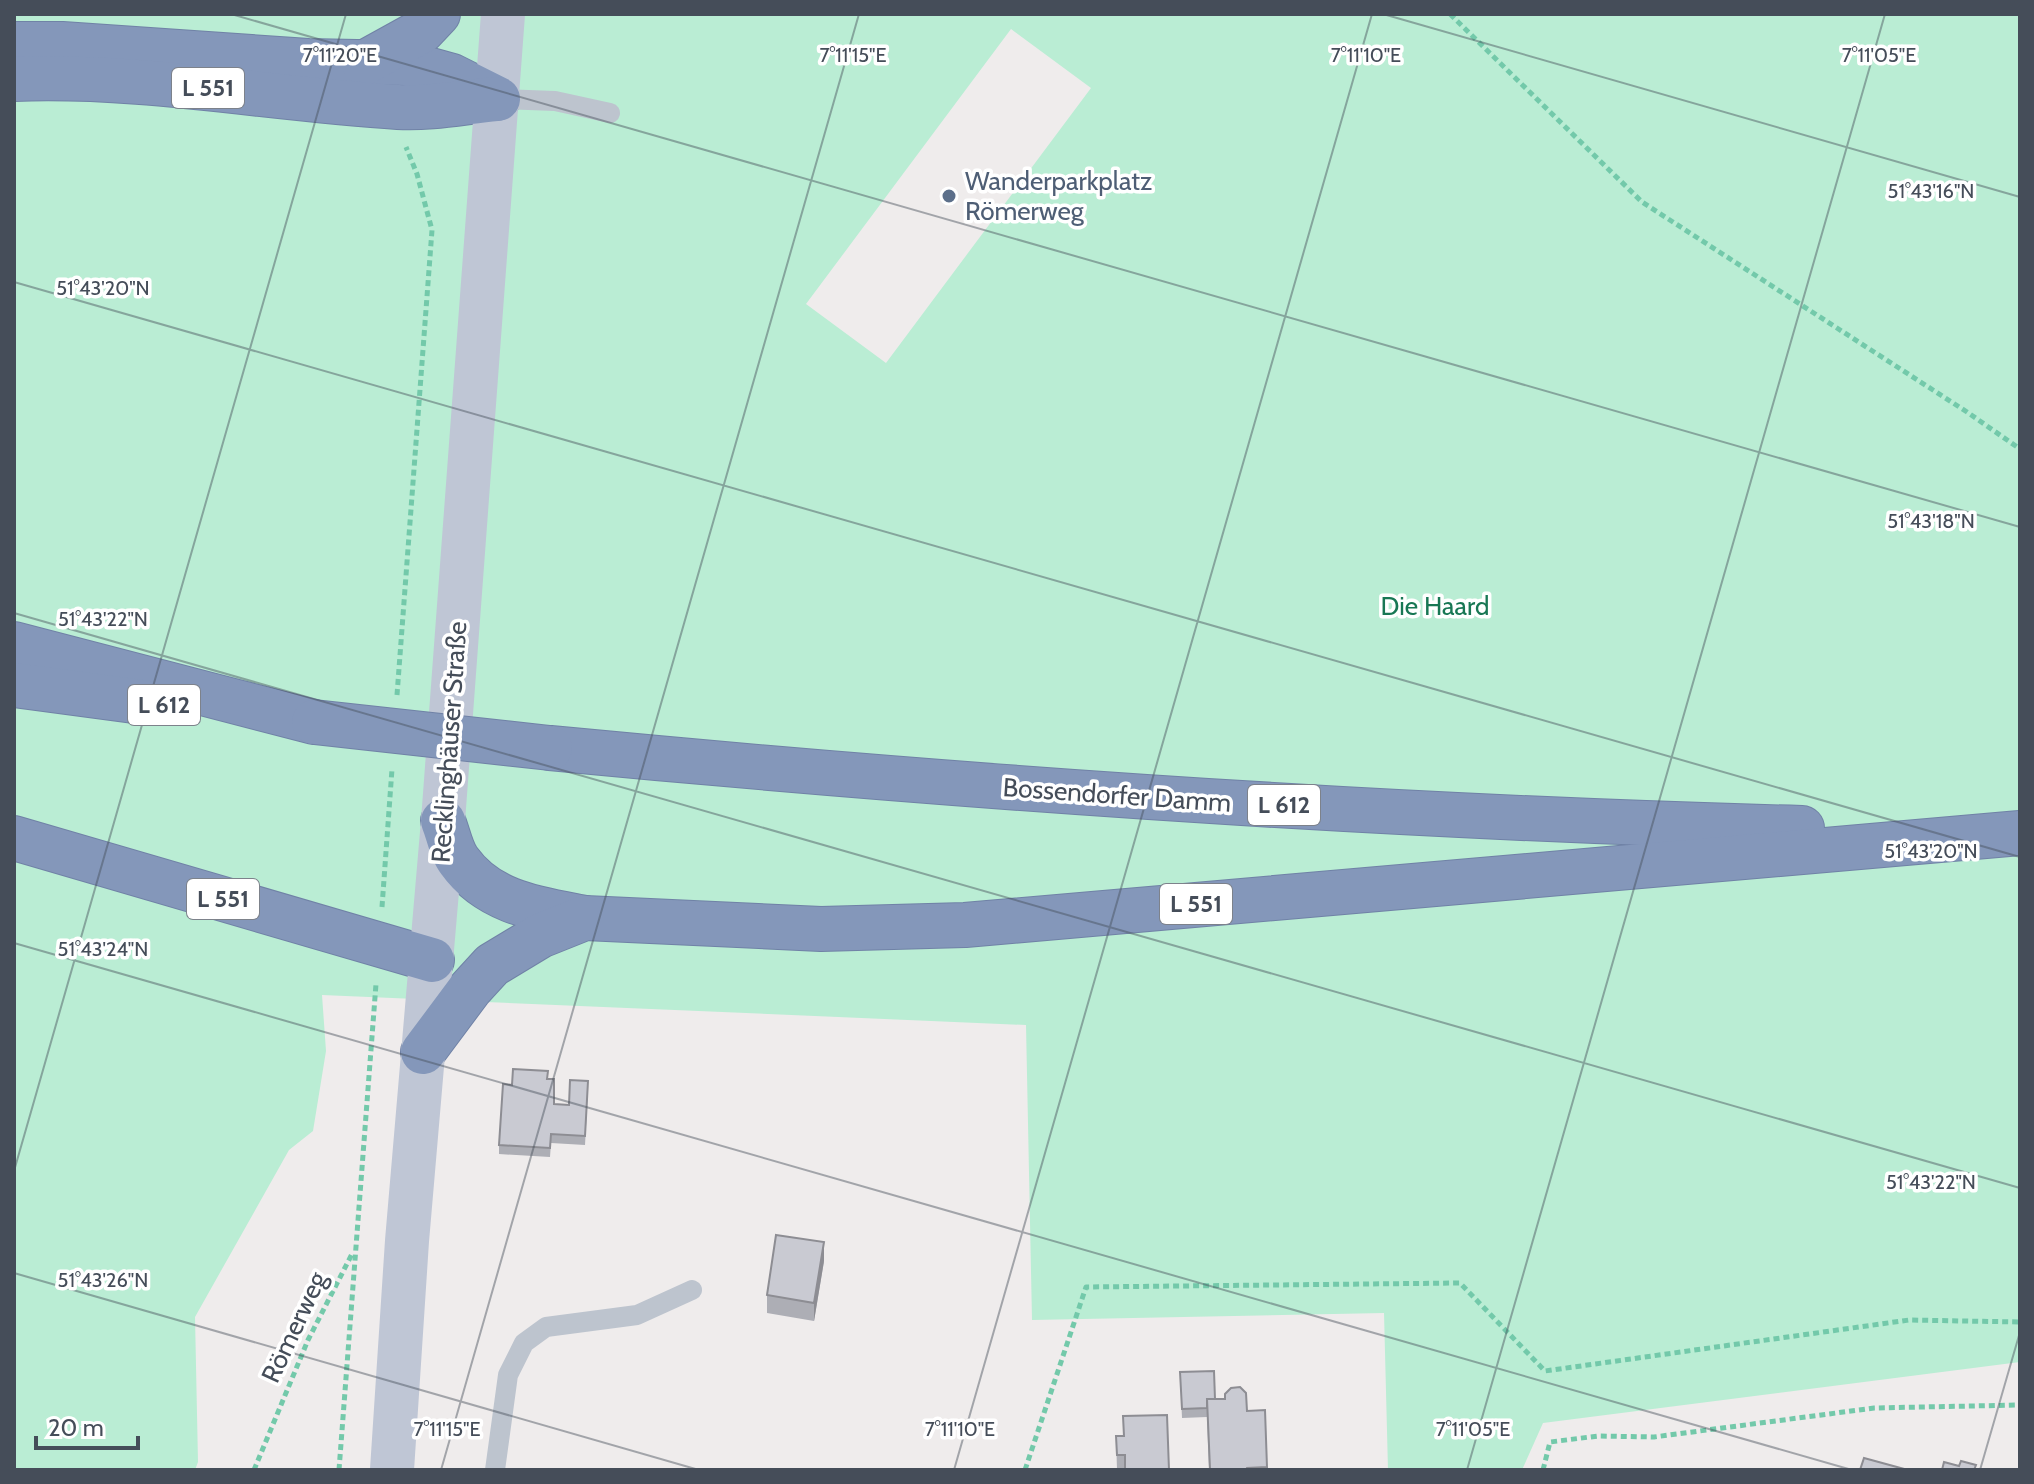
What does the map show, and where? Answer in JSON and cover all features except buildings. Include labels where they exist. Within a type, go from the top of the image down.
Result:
[{"type":"highway","points":[[364,63],[422,31],[438,14]]},
{"type":"highway","name":"L 551","points":[[14,44],[405,63],[452,76],[498,99]]},
{"type":"highway","name":"L 551","points":[[14,79],[212,88],[402,107],[498,99]]},
{"type":"highway","points":[[14,644],[314,722]]},
{"type":"highway","name":"L 612","points":[[14,685],[314,722]]},
{"type":"highway","name":"Bossendorfer Damm","points":[[314,722],[809,773],[1052,791],[1513,818],[2020,832]]},
{"type":"highway","name":"L 551","points":[[443,821],[457,860],[488,890],[520,904],[585,918],[821,929],[965,925],[2020,832]]},
{"type":"highway","name":"L 551","points":[[14,838],[432,960]]},
{"type":"highway","name":"L 551","points":[[423,1052],[492,965],[527,943],[585,918]]},
{"type":"main road","name":"Recklinghäuser Straße","points":[[392,1470],[503,14]]},
{"type":"lane","points":[[498,99],[555,101],[610,113]]},
{"type":"lane","points":[[495,1470],[508,1375],[524,1343],[546,1327],[637,1315],[692,1290]]},
{"type":"path","points":[[1450,14],[1642,202],[2020,449]]},
{"type":"path","points":[[396,707],[432,230],[417,174],[400,132],[402,107]]},
{"type":"path","points":[[339,1470],[393,754]]},
{"type":"path","name":"Römerweg","points":[[254,1470],[308,1340],[355,1248]]},
{"type":"path","points":[[1025,1470],[1086,1287],[1460,1283],[1545,1371],[1909,1320],[2020,1322]]},
{"type":"path","points":[[1543,1470],[1550,1442],[1598,1436],[1654,1437],[1874,1408],[2020,1405]]},
{"type":"green space","name":"Die Haard","points":[[14,14],[2020,14],[2020,1362],[1543,1423],[1522,1470],[1388,1470],[1384,1313],[1032,1320],[1026,1025],[322,995],[326,1051],[313,1131],[289,1150],[195,1317],[198,1462],[195,1470],[14,1470]],"holes":[[[1011,29],[1091,88],[886,363],[806,304]]]},
{"type":"place","name":"Wanderparkplatz Römerweg","points":[[949,196]]}]
